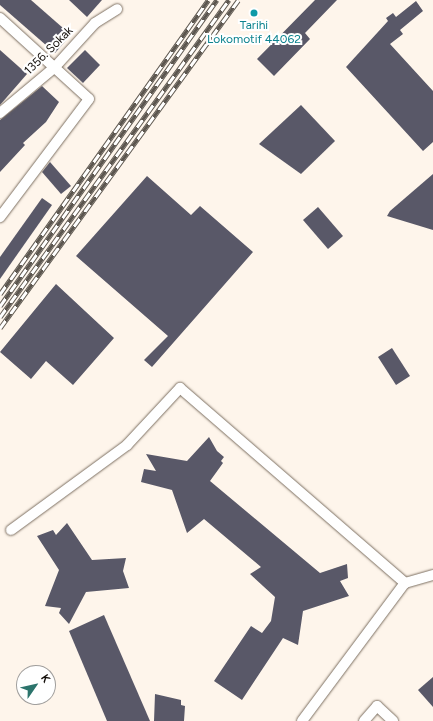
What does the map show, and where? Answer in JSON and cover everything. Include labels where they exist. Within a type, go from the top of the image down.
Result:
[{"type":"street","name":"1356. Sokak","points":[[0,113],[55,68],[95,23],[117,9]]},
{"type":"street","points":[[0,18],[89,98],[0,217]]},
{"type":"street","points":[[11,530],[127,445],[180,388],[404,583]]},
{"type":"street","points":[[302,721],[404,583],[433,575]]},
{"type":"street","points":[[364,721],[377,706],[392,721]]},
{"type":"building","points":[[0,0],[31,0],[71,35],[55,53],[0,5]]},
{"type":"building","points":[[69,0],[102,0],[87,17]]},
{"type":"building","points":[[315,0],[337,0],[305,33],[310,39],[274,76],[257,59]]},
{"type":"building","points":[[416,1],[423,11],[400,30],[403,34],[390,44],[433,91],[433,142],[423,151],[346,67],[388,21],[386,18],[393,13],[396,17]]},
{"type":"building","points":[[0,50],[27,74],[0,105]]},
{"type":"building","points":[[85,50],[100,65],[83,83],[67,68]]},
{"type":"building","points":[[42,86],[59,102],[46,122],[23,143],[25,145],[0,172],[0,120]]},
{"type":"building","points":[[301,105],[335,141],[301,174],[259,144]]},
{"type":"building","points":[[50,162],[71,186],[61,194],[42,172]]},
{"type":"building","points":[[433,174],[433,230],[387,216],[390,211]]},
{"type":"building","points":[[147,176],[191,215],[200,206],[253,252],[152,367],[144,360],[168,336],[76,256]]},
{"type":"building","points":[[42,198],[52,205],[0,279],[0,257]]},
{"type":"building","points":[[318,207],[343,236],[328,249],[303,220]]},
{"type":"building","points":[[56,284],[114,338],[73,385],[46,361],[31,379],[0,352]]},
{"type":"building","points":[[392,348],[410,376],[396,385],[378,357]]},
{"type":"building","points":[[209,437],[217,451],[224,457],[221,461],[223,463],[210,481],[320,573],[347,564],[348,578],[340,581],[349,596],[303,611],[298,645],[283,638],[242,700],[214,681],[251,626],[262,633],[271,621],[275,597],[250,574],[261,567],[204,519],[187,533],[172,490],[141,482],[144,469],[156,471],[146,454],[187,461]]},
{"type":"building","points":[[67,523],[92,560],[126,558],[123,571],[129,588],[86,592],[69,624],[59,613],[61,608],[45,606],[59,570],[37,536],[53,530],[56,535]]},
{"type":"building","points":[[104,615],[150,721],[107,721],[69,631]]},
{"type":"building","points":[[433,677],[433,707],[418,690]]},
{"type":"building","points":[[155,694],[181,700],[181,705],[185,706],[184,721],[154,721]]},
{"type":"railway","points":[[0,294],[208,0]]},
{"type":"railway","points":[[0,306],[217,0]]},
{"type":"railway","points":[[0,317],[229,0]]},
{"type":"railway","points":[[0,328],[238,0]]},
{"type":"place","name":"Tarihi Lokomotif 44062","points":[[254,13]]}]
